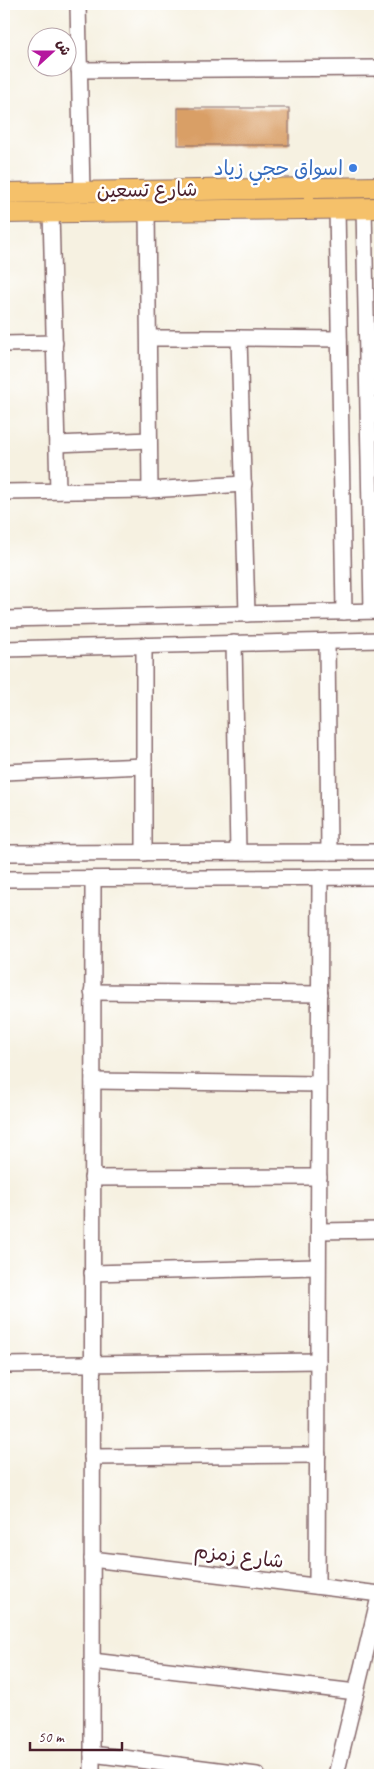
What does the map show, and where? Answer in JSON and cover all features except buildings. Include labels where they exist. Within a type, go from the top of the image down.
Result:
[{"type":"main road","name":"شارع تسعين","points":[[4,193],[380,187]]},
{"type":"main road","name":"شارع تسعين","points":[[4,213],[372,208]]},
{"type":"street","points":[[78,4],[82,192]]},
{"type":"street","points":[[79,70],[380,68]]},
{"type":"street","points":[[337,208],[344,612]]},
{"type":"street","points":[[4,619],[376,611],[374,426],[368,396],[373,325],[364,233],[372,208]]},
{"type":"street","points":[[147,210],[150,490]]},
{"type":"street","points":[[51,212],[58,491]]},
{"type":"street","points":[[337,233],[341,229],[350,226],[356,226],[364,233]]},
{"type":"street","points":[[149,338],[339,339]]},
{"type":"street","points":[[239,338],[248,614]]},
{"type":"street","points":[[4,344],[55,343]]},
{"type":"street","points":[[340,397],[368,396]]},
{"type":"street","points":[[57,444],[149,440]]},
{"type":"street","points":[[4,492],[150,490],[244,484]]},
{"type":"street","points":[[4,649],[380,640]]},
{"type":"street","points":[[327,641],[329,852]]},
{"type":"street","points":[[234,643],[238,852]]},
{"type":"street","points":[[144,645],[144,853]]},
{"type":"street","points":[[4,772],[144,766]]},
{"type":"street","points":[[195,852],[195,878]]},
{"type":"street","points":[[4,853],[380,852]]},
{"type":"street","points":[[317,1586],[320,877]]},
{"type":"street","points":[[4,879],[380,877]]},
{"type":"street","points":[[92,1775],[93,879]]},
{"type":"street","points":[[92,992],[320,994]]},
{"type":"street","points":[[93,1081],[319,1084]]},
{"type":"street","points":[[92,1178],[319,1177]]},
{"type":"street","points":[[319,1231],[380,1230]]},
{"type":"street","points":[[92,1272],[317,1267]]},
{"type":"street","points":[[4,1365],[318,1361]]},
{"type":"street","points":[[92,1457],[318,1455]]},
{"type":"street","name":"شارع زمزم","points":[[92,1559],[380,1594]]},
{"type":"street","points":[[336,1775],[380,1594]]},
{"type":"street","points":[[92,1660],[356,1692]]},
{"type":"street","points":[[92,1754],[158,1769],[257,1775]]},
{"type":"place","name":"اسواق حجي زياد","points":[[353,168]]}]
